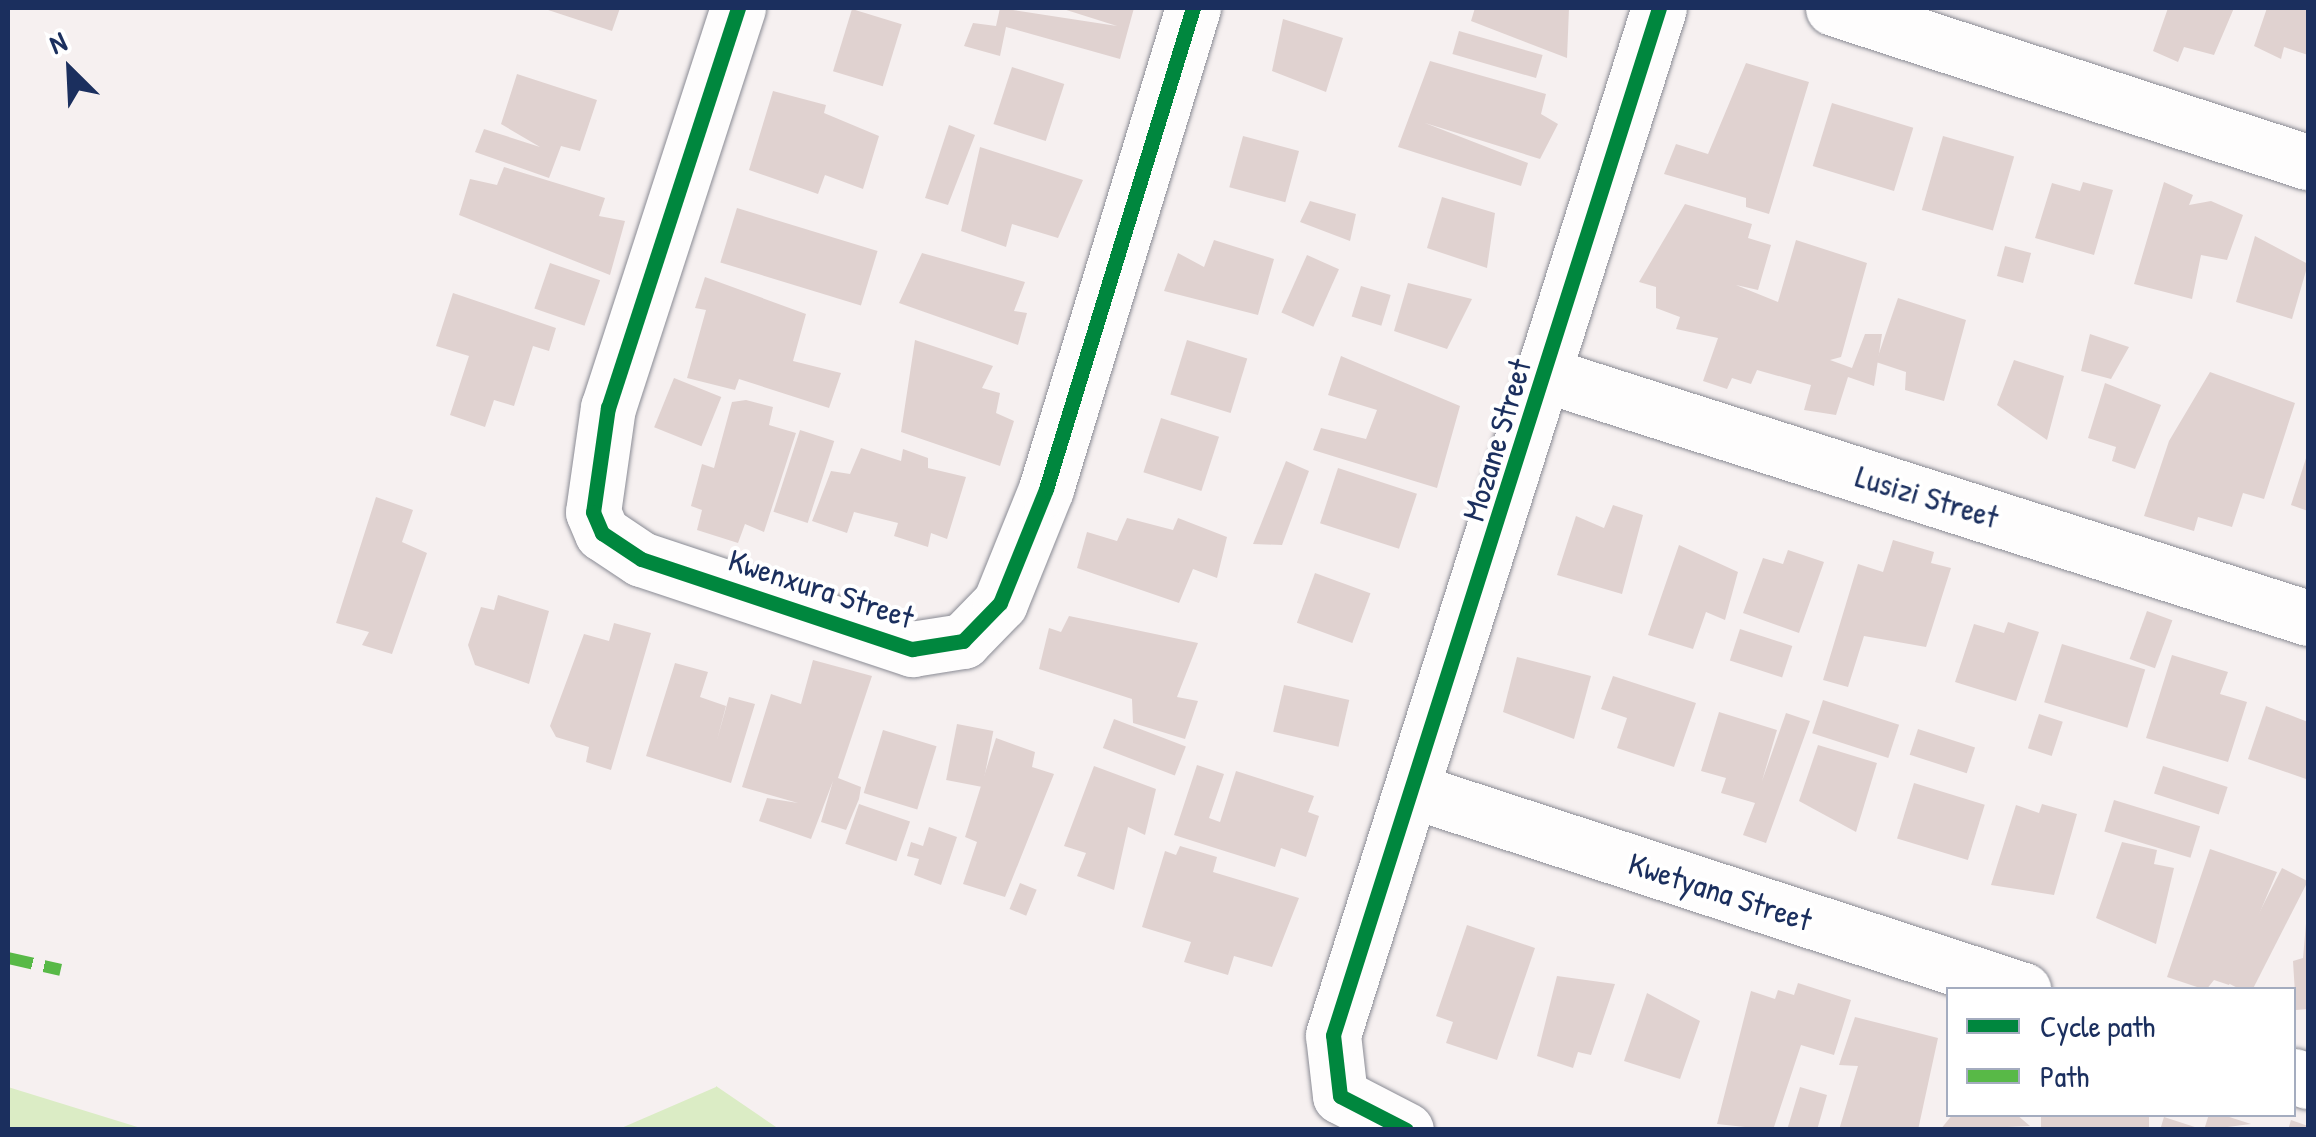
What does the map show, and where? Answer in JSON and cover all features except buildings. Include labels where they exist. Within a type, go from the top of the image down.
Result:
[{"type":"street","name":"Kwenxura Street","points":[[738,8],[608,407],[594,512],[602,533],[642,559],[912,649],[963,642],[1000,604],[1046,489],[1192,8]]},
{"type":"street","name":"Mozane Street","points":[[1406,1130],[1336,1090],[1332,1044],[1342,1000],[1417,792],[1659,8]]},
{"type":"street","points":[[1833,8],[2308,162]]},
{"type":"street","name":"Lusizi Street","points":[[1546,375],[2308,618]]},
{"type":"street","name":"Kwetyana Street","points":[[1417,792],[2014,987]]},
{"type":"green space","points":[[8,1087],[144,1129],[8,1129]]},
{"type":"green space","points":[[716,1087],[779,1129],[619,1129]]},
{"type":"marked path","points":[[8,958],[61,970]]},
{"type":"cycle path","points":[[738,8],[608,407],[593,512],[602,533],[641,559],[912,649],[963,641],[1000,603],[1046,489],[1193,8]]},
{"type":"cycle path","points":[[1406,1130],[1340,1096],[1333,1035],[1659,8]]}]
